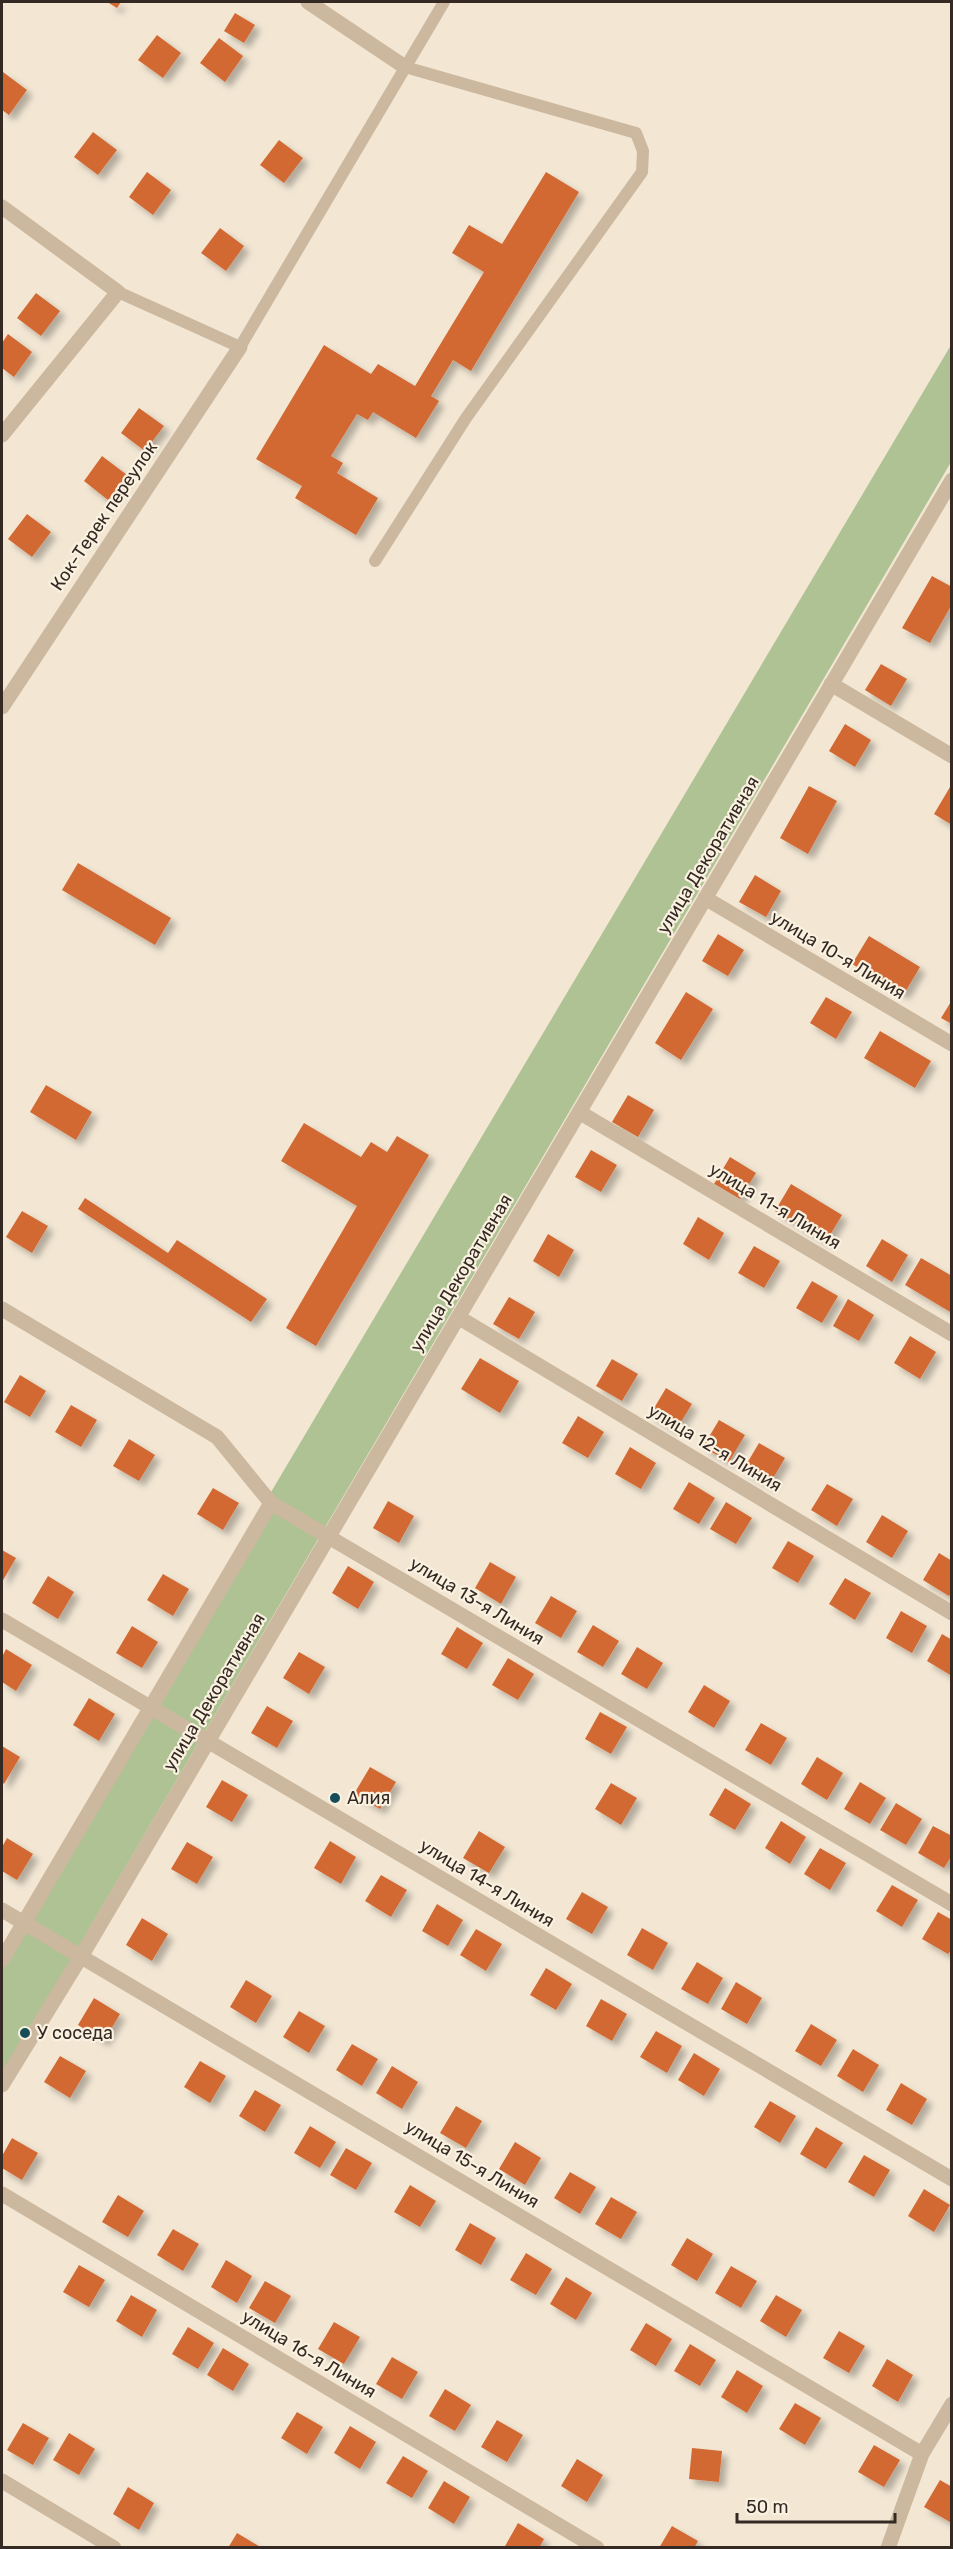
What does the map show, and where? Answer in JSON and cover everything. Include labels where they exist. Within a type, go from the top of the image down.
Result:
[{"type":"street","points":[[308,2],[405,67]]},
{"type":"street","points":[[2,207],[118,292],[2,435]]},
{"type":"street","name":"Кок-Терек переулок","points":[[2,707],[240,347]]},
{"type":"street","name":"улица Декоративная","points":[[2,2085],[82,1955],[951,480]]},
{"type":"street","points":[[831,684],[951,756]]},
{"type":"street","name":"улица 10-я Линия","points":[[705,898],[951,1044]]},
{"type":"street","name":"улица 11-я Линия","points":[[579,1112],[951,1334]]},
{"type":"street","name":"улица 13-я Линия","points":[[2,1309],[217,1437],[271,1503],[951,1904]]},
{"type":"street","name":"улица 12-я Линия","points":[[458,1317],[951,1613]]},
{"type":"street","points":[[2,1960],[271,1503]]},
{"type":"street","name":"улица 14-я Линия","points":[[2,1620],[951,2179]]},
{"type":"street","name":"улица 15-я Линия","points":[[2,1910],[82,1955],[922,2454]]},
{"type":"street","name":"улица 16-я Линия","points":[[2,2194],[597,2547]]},
{"type":"street","points":[[888,2547],[922,2454],[951,2404]]},
{"type":"street","points":[[2,2481],[114,2547]]},
{"type":"lane","points":[[118,292],[240,347],[444,2]]},
{"type":"lane","points":[[375,561],[466,418],[642,172],[643,151],[636,133],[405,67]]},
{"type":"green space","points":[[951,345],[951,462],[2,2077],[2,1946]]},
{"type":"building","points":[[107,2],[121,2],[117,8]]},
{"type":"building","points":[[235,13],[255,25],[244,43],[224,31]]},
{"type":"building","points":[[157,35],[181,53],[163,78],[138,60]]},
{"type":"building","points":[[219,38],[243,56],[225,82],[200,63]]},
{"type":"building","points":[[3,72],[27,90],[9,115],[2,110]]},
{"type":"building","points":[[93,132],[117,150],[98,175],[74,157]]},
{"type":"building","points":[[279,140],[303,158],[284,183],[260,165]]},
{"type":"building","points":[[147,172],[171,190],[153,215],[129,197]]},
{"type":"building","points":[[546,172],[579,192],[471,371],[453,360],[431,396],[439,401],[416,438],[373,412],[368,420],[357,414],[331,456],[343,463],[337,473],[378,498],[356,535],[295,498],[302,486],[256,459],[324,345],[371,374],[378,364],[415,386],[484,272],[452,253],[469,225],[502,244]]},
{"type":"building","points":[[220,228],[244,246],[226,271],[201,253]]},
{"type":"building","points":[[36,293],[60,311],[41,336],[17,318]]},
{"type":"building","points":[[8,334],[32,352],[14,377],[2,368],[2,343]]},
{"type":"building","points":[[139,408],[164,426],[145,451],[121,433]]},
{"type":"building","points":[[102,456],[127,475],[108,500],[84,481]]},
{"type":"building","points":[[27,514],[51,532],[32,557],[8,539]]},
{"type":"building","points":[[932,576],[952,587],[952,604],[930,643],[902,628]]},
{"type":"building","points":[[881,664],[907,679],[891,706],[865,690]]},
{"type":"building","points":[[845,724],[871,740],[855,767],[829,751]]},
{"type":"building","points":[[809,786],[837,801],[808,854],[780,838]]},
{"type":"building","points":[[950,787],[952,788],[952,825],[934,814]]},
{"type":"building","points":[[78,863],[171,918],[155,945],[62,890]]},
{"type":"building","points":[[755,875],[781,891],[766,917],[739,902]]},
{"type":"building","points":[[718,934],[744,950],[728,976],[702,961]]},
{"type":"building","points":[[869,936],[920,967],[904,994],[852,964]]},
{"type":"building","points":[[686,992],[713,1009],[681,1060],[655,1043]]},
{"type":"building","points":[[826,997],[852,1012],[836,1039],[810,1023]]},
{"type":"building","points":[[952,1000],[952,1024],[941,1018]]},
{"type":"building","points":[[880,1031],[931,1061],[915,1088],[864,1058]]},
{"type":"building","points":[[46,1085],[92,1112],[76,1140],[30,1112]]},
{"type":"building","points":[[628,1095],[654,1110],[638,1137],[612,1122]]},
{"type":"building","points":[[304,1123],[361,1157],[371,1142],[387,1152],[397,1136],[429,1155],[316,1346],[286,1328],[357,1206],[281,1161]]},
{"type":"building","points":[[591,1150],[617,1165],[601,1192],[575,1177]]},
{"type":"building","points":[[730,1157],[756,1173],[740,1199],[714,1184]]},
{"type":"building","points":[[791,1184],[842,1215],[826,1242],[775,1211]]},
{"type":"building","points":[[85,1198],[168,1253],[177,1240],[267,1299],[251,1322],[78,1209]]},
{"type":"building","points":[[22,1211],[48,1226],[32,1253],[6,1237]]},
{"type":"building","points":[[698,1217],[724,1233],[709,1260],[683,1244]]},
{"type":"building","points":[[548,1234],[574,1250],[559,1277],[533,1261]]},
{"type":"building","points":[[882,1239],[908,1255],[892,1282],[866,1266]]},
{"type":"building","points":[[754,1246],[780,1261],[764,1288],[738,1273]]},
{"type":"building","points":[[921,1258],[952,1276],[952,1313],[905,1285]]},
{"type":"building","points":[[812,1281],[838,1296],[822,1323],[796,1308]]},
{"type":"building","points":[[509,1297],[535,1312],[519,1339],[493,1324]]},
{"type":"building","points":[[848,1299],[874,1315],[859,1341],[833,1326]]},
{"type":"building","points":[[910,1336],[936,1352],[920,1379],[894,1363]]},
{"type":"building","points":[[480,1358],[519,1381],[500,1413],[461,1389]]},
{"type":"building","points":[[612,1359],[638,1374],[622,1401],[596,1386]]},
{"type":"building","points":[[20,1375],[46,1391],[30,1417],[4,1402]]},
{"type":"building","points":[[666,1388],[692,1404],[676,1430],[650,1415]]},
{"type":"building","points":[[71,1405],[97,1420],[81,1447],[55,1432]]},
{"type":"building","points":[[578,1416],[604,1432],[588,1458],[562,1443]]},
{"type":"building","points":[[719,1420],[745,1435],[729,1462],[703,1447]]},
{"type":"building","points":[[129,1439],[155,1455],[139,1481],[113,1466]]},
{"type":"building","points":[[759,1443],[785,1458],[769,1485],[743,1470]]},
{"type":"building","points":[[630,1447],[656,1463],[641,1489],[615,1474]]},
{"type":"building","points":[[689,1482],[715,1498],[699,1524],[673,1509]]},
{"type":"building","points":[[827,1484],[853,1499],[837,1526],[811,1510]]},
{"type":"building","points":[[213,1488],[239,1503],[223,1530],[197,1514]]},
{"type":"building","points":[[388,1501],[414,1516],[399,1543],[373,1528]]},
{"type":"building","points":[[726,1502],[752,1518],[736,1544],[710,1529]]},
{"type":"building","points":[[882,1515],[908,1531],[892,1558],[866,1542]]},
{"type":"building","points":[[788,1541],[814,1556],[798,1583],[772,1568]]},
{"type":"building","points":[[2,1550],[16,1558],[2,1582]]},
{"type":"building","points":[[939,1553],[952,1561],[952,1591],[949,1596],[923,1580]]},
{"type":"building","points":[[490,1562],[516,1577],[501,1604],[475,1588]]},
{"type":"building","points":[[348,1566],[374,1582],[358,1609],[332,1593]]},
{"type":"building","points":[[163,1574],[189,1589],[173,1616],[147,1600]]},
{"type":"building","points":[[48,1576],[74,1592],[58,1619],[32,1603]]},
{"type":"building","points":[[845,1578],[871,1593],[855,1620],[829,1604]]},
{"type":"building","points":[[551,1596],[577,1611],[561,1638],[535,1623]]},
{"type":"building","points":[[901,1611],[927,1626],[912,1653],[886,1638]]},
{"type":"building","points":[[593,1625],[619,1641],[603,1667],[577,1652]]},
{"type":"building","points":[[132,1626],[158,1642],[142,1668],[116,1653]]},
{"type":"building","points":[[457,1627],[483,1643],[467,1669],[441,1654]]},
{"type":"building","points":[[942,1634],[952,1640],[952,1676],[927,1661]]},
{"type":"building","points":[[637,1647],[663,1663],[647,1689],[621,1674]]},
{"type":"building","points":[[6,1649],[32,1665],[16,1691],[2,1682],[2,1657]]},
{"type":"building","points":[[299,1652],[325,1667],[309,1694],[283,1678]]},
{"type":"building","points":[[508,1658],[534,1674],[518,1700],[492,1685]]},
{"type":"building","points":[[704,1685],[730,1701],[714,1728],[688,1712]]},
{"type":"building","points":[[89,1698],[115,1714],[99,1741],[73,1725]]},
{"type":"building","points":[[267,1706],[293,1721],[277,1748],[251,1733]]},
{"type":"building","points":[[600,1712],[627,1727],[611,1754],[585,1739]]},
{"type":"building","points":[[761,1723],[787,1738],[771,1765],[745,1750]]},
{"type":"building","points":[[2,1746],[20,1757],[4,1784],[2,1782]]},
{"type":"building","points":[[817,1757],[843,1773],[827,1800],[801,1784]]},
{"type":"building","points":[[370,1767],[396,1782],[380,1809],[354,1794]]},
{"type":"building","points":[[222,1780],[248,1795],[232,1822],[206,1807]]},
{"type":"building","points":[[860,1782],[886,1798],[870,1824],[844,1809]]},
{"type":"building","points":[[611,1783],[637,1798],[621,1825],[595,1809]]},
{"type":"building","points":[[725,1788],[751,1804],[735,1830],[709,1815]]},
{"type":"building","points":[[896,1803],[922,1819],[906,1845],[880,1830]]},
{"type":"building","points":[[781,1821],[806,1837],[790,1864],[765,1848]]},
{"type":"building","points":[[933,1826],[952,1836],[952,1855],[944,1868],[918,1853]]},
{"type":"building","points":[[479,1831],[505,1847],[489,1873],[463,1858]]},
{"type":"building","points":[[7,1838],[33,1854],[17,1880],[2,1871],[2,1847]]},
{"type":"building","points":[[330,1841],[356,1857],[341,1884],[314,1868]]},
{"type":"building","points":[[187,1842],[213,1857],[197,1884],[171,1869]]},
{"type":"building","points":[[820,1848],[846,1863],[830,1890],[804,1874]]},
{"type":"building","points":[[381,1875],[407,1890],[391,1917],[365,1901]]},
{"type":"building","points":[[892,1885],[918,1900],[902,1927],[876,1911]]},
{"type":"building","points":[[582,1892],[608,1907],[592,1934],[566,1919]]},
{"type":"building","points":[[437,1904],[463,1920],[448,1946],[422,1931]]},
{"type":"building","points":[[938,1912],[952,1920],[952,1949],[948,1954],[922,1939]]},
{"type":"building","points":[[142,1918],[168,1934],[152,1961],[126,1945]]},
{"type":"building","points":[[642,1928],[668,1943],[653,1970],[627,1955]]},
{"type":"building","points":[[476,1929],[502,1944],[486,1971],[460,1955]]},
{"type":"building","points":[[697,1962],[723,1978],[708,2004],[681,1989]]},
{"type":"building","points":[[546,1968],[572,1984],[556,2010],[530,1995]]},
{"type":"building","points":[[246,1980],[272,1996],[256,2023],[230,2007]]},
{"type":"building","points":[[736,1982],[762,1998],[747,2024],[721,2009]]},
{"type":"building","points":[[94,1998],[120,2014],[104,2041],[78,2025]]},
{"type":"building","points":[[601,1999],[627,2014],[612,2041],[586,2026]]},
{"type":"building","points":[[299,2011],[325,2026],[309,2053],[283,2037]]},
{"type":"building","points":[[811,2024],[837,2040],[821,2066],[795,2051]]},
{"type":"building","points":[[656,2031],[682,2046],[667,2073],[640,2057]]},
{"type":"building","points":[[352,2044],[378,2059],[362,2086],[336,2070]]},
{"type":"building","points":[[853,2049],[879,2065],[863,2092],[837,2076]]},
{"type":"building","points":[[694,2053],[720,2069],[704,2096],[678,2080]]},
{"type":"building","points":[[60,2056],[86,2071],[70,2098],[44,2082]]},
{"type":"building","points":[[200,2061],[226,2076],[210,2103],[184,2087]]},
{"type":"building","points":[[392,2066],[418,2082],[402,2109],[376,2093]]},
{"type":"building","points":[[901,2083],[927,2099],[912,2125],[886,2110]]},
{"type":"building","points":[[255,2090],[281,2105],[265,2132],[239,2116]]},
{"type":"building","points":[[770,2101],[796,2116],[780,2143],[754,2127]]},
{"type":"building","points":[[456,2106],[482,2121],[466,2148],[440,2133]]},
{"type":"building","points":[[310,2126],[336,2142],[320,2168],[294,2153]]},
{"type":"building","points":[[816,2127],[843,2143],[826,2169],[800,2154]]},
{"type":"building","points":[[12,2138],[38,2153],[22,2180],[2,2168],[2,2156]]},
{"type":"building","points":[[515,2142],[541,2158],[525,2185],[499,2169]]},
{"type":"building","points":[[346,2148],[372,2163],[356,2190],[330,2175]]},
{"type":"building","points":[[864,2155],[890,2170],[874,2197],[848,2182]]},
{"type":"building","points":[[570,2172],[596,2187],[580,2214],[554,2198]]},
{"type":"building","points":[[410,2185],[436,2201],[420,2227],[394,2212]]},
{"type":"building","points":[[924,2189],[950,2205],[934,2232],[908,2216]]},
{"type":"building","points":[[118,2195],[144,2211],[128,2237],[102,2222]]},
{"type":"building","points":[[611,2197],[637,2212],[621,2239],[595,2224]]},
{"type":"building","points":[[470,2223],[496,2238],[481,2265],[455,2250]]},
{"type":"building","points":[[173,2229],[199,2244],[183,2271],[157,2255]]},
{"type":"building","points":[[687,2238],[713,2254],[697,2281],[671,2265]]},
{"type":"building","points":[[526,2253],[552,2269],[536,2295],[510,2280]]},
{"type":"building","points":[[226,2260],[252,2276],[237,2303],[211,2287]]},
{"type":"building","points":[[79,2265],[105,2280],[89,2307],[63,2292]]},
{"type":"building","points":[[731,2266],[757,2281],[741,2308],[715,2293]]},
{"type":"building","points":[[566,2277],[592,2293],[576,2320],[550,2304]]},
{"type":"building","points":[[265,2281],[291,2296],[275,2323],[249,2308]]},
{"type":"building","points":[[131,2295],[157,2310],[142,2337],[116,2321]]},
{"type":"building","points":[[776,2295],[802,2310],[786,2337],[760,2321]]},
{"type":"building","points":[[334,2322],[360,2337],[344,2364],[318,2349]]},
{"type":"building","points":[[646,2323],[672,2339],[656,2366],[630,2350]]},
{"type":"building","points":[[188,2327],[214,2343],[198,2369],[172,2354]]},
{"type":"building","points":[[839,2331],[865,2346],[849,2373],[823,2358]]},
{"type":"building","points":[[690,2344],[716,2360],[700,2386],[674,2371]]},
{"type":"building","points":[[223,2348],[249,2364],[233,2391],[207,2375]]},
{"type":"building","points":[[392,2357],[418,2372],[402,2399],[376,2384]]},
{"type":"building","points":[[887,2359],[913,2375],[898,2402],[872,2386]]},
{"type":"building","points":[[737,2370],[763,2386],[747,2413],[721,2397]]},
{"type":"building","points":[[445,2389],[471,2405],[455,2431],[429,2416]]},
{"type":"building","points":[[795,2403],[821,2418],[805,2445],[779,2429]]},
{"type":"building","points":[[297,2412],[323,2427],[307,2454],[281,2438]]},
{"type":"building","points":[[497,2420],[523,2435],[507,2462],[481,2447]]},
{"type":"building","points":[[23,2423],[49,2438],[33,2465],[7,2450]]},
{"type":"building","points":[[350,2426],[376,2442],[360,2469],[334,2453]]},
{"type":"building","points":[[69,2433],[95,2449],[79,2475],[53,2460]]},
{"type":"building","points":[[874,2445],[900,2460],[884,2487],[858,2472]]},
{"type":"building","points":[[692,2448],[722,2451],[719,2482],[689,2479]]},
{"type":"building","points":[[403,2456],[428,2471],[412,2498],[386,2483]]},
{"type":"building","points":[[577,2459],[603,2475],[587,2502],[561,2486]]},
{"type":"building","points":[[940,2480],[952,2487],[950,2522],[924,2507]]},
{"type":"building","points":[[444,2481],[470,2497],[454,2524],[428,2508]]},
{"type":"building","points":[[128,2487],[154,2503],[139,2530],[113,2514]]},
{"type":"building","points":[[518,2523],[544,2539],[539,2548],[504,2548]]},
{"type":"building","points":[[672,2526],[698,2541],[694,2548],[659,2548]]},
{"type":"building","points":[[237,2533],[262,2548],[228,2548]]},
{"type":"place","name":"Алия","points":[[335,1798]]},
{"type":"place","name":"У соседа","points":[[25,2033]]}]
